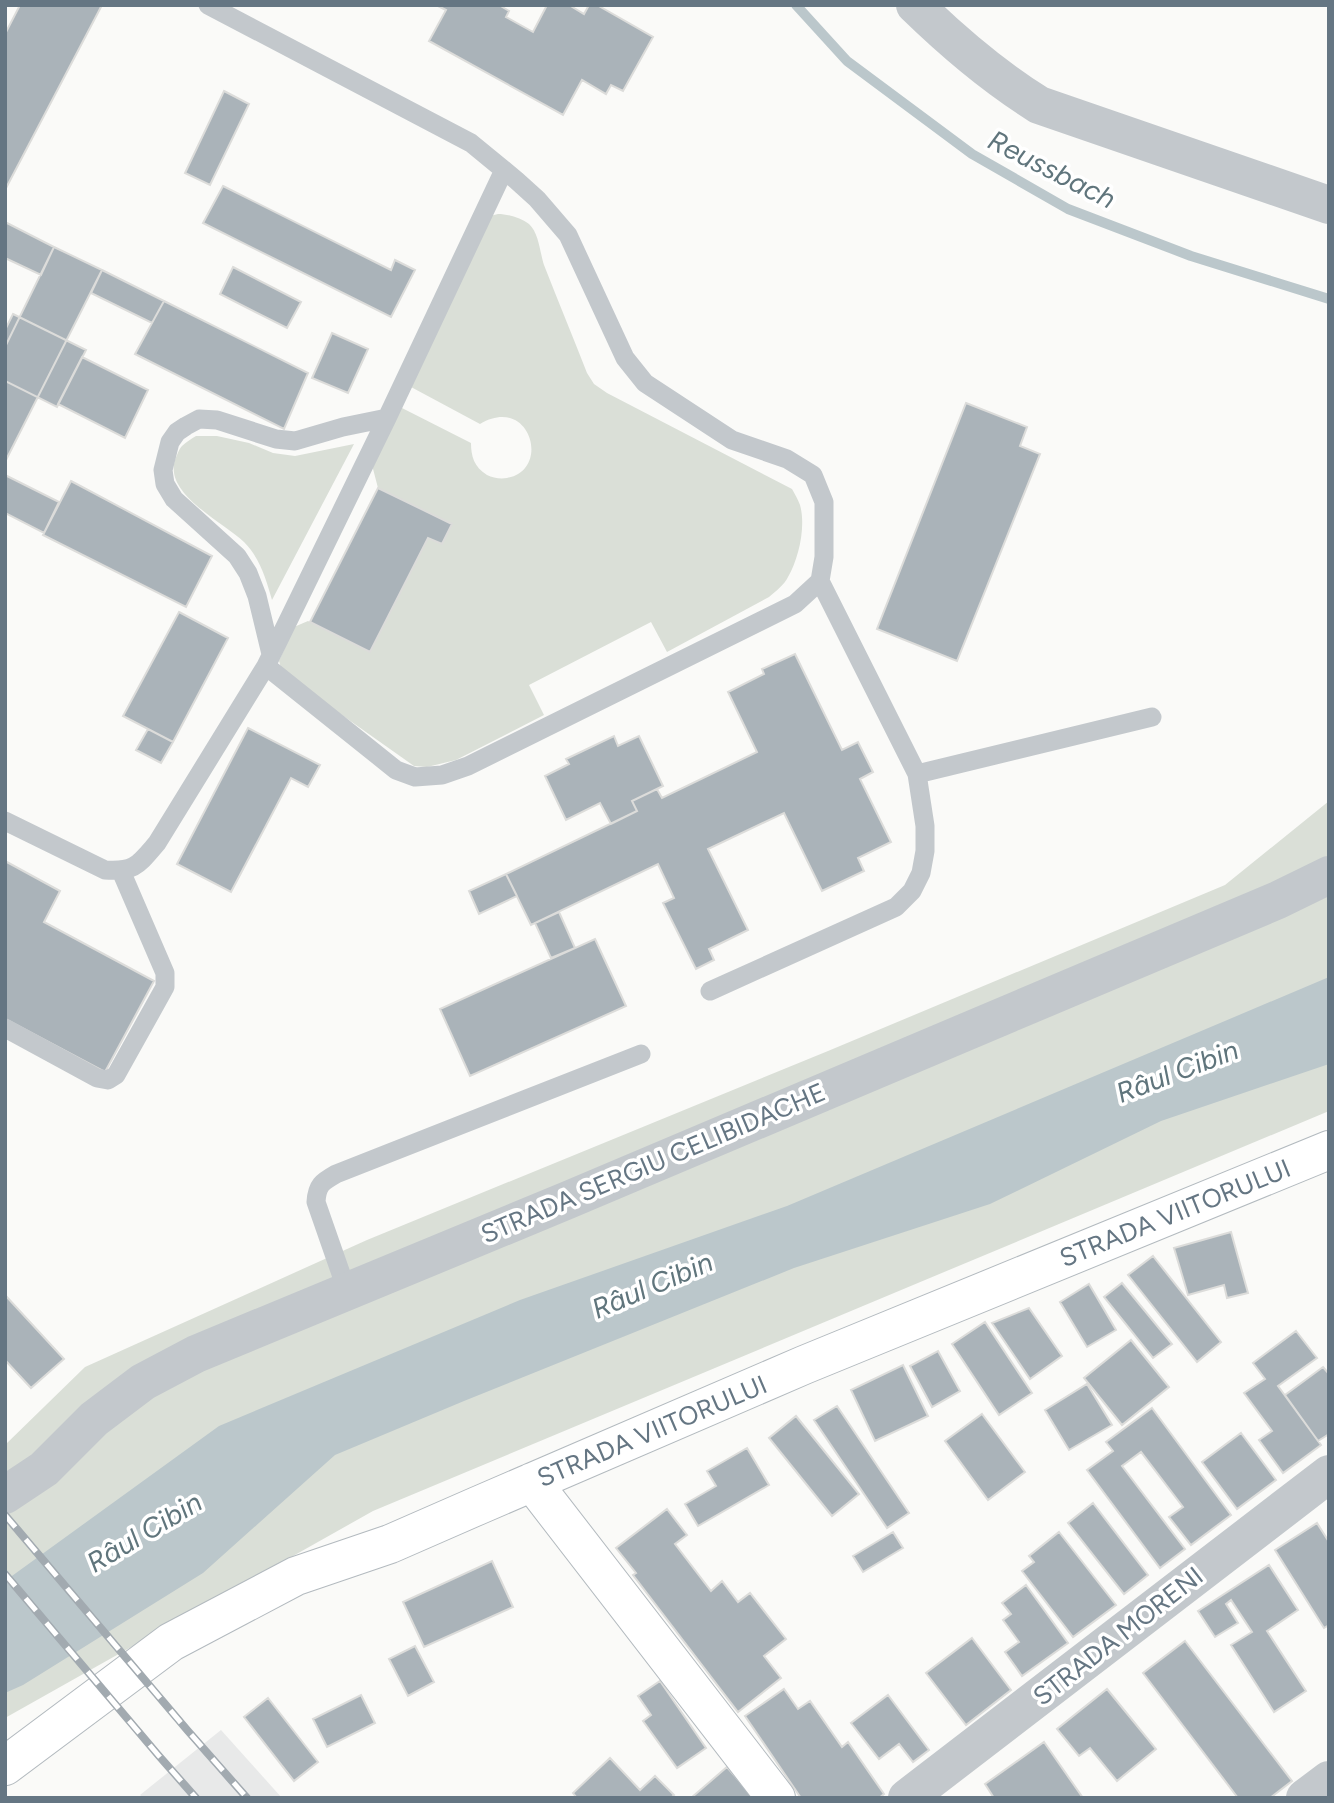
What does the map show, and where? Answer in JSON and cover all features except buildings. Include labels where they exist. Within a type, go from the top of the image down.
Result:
[{"type":"street","points":[[915,5],[991,71],[1019,93],[1040,105],[1329,205]]},
{"type":"street","name":"STRADA SERGIU CELIBIDACHE","points":[[5,1495],[44,1469],[94,1419],[143,1382],[196,1354],[1278,900],[1329,875]]},
{"type":"street","name":"STRADA VIITORULUI","points":[[5,1766],[171,1642],[296,1576],[390,1545],[804,1365],[1329,1150]]},
{"type":"street","name":"STRADA MORENI","points":[[907,1798],[1329,1474]]},
{"type":"street","points":[[532,1482],[776,1798]]},
{"type":"street","points":[[1306,1798],[1329,1780]]},
{"type":"lane","points":[[208,5],[471,143],[537,200],[568,235],[625,358],[645,383],[732,440],[787,460],[813,475],[824,502],[824,556],[820,581],[917,774],[925,826],[925,851],[921,873],[912,891],[895,907],[710,991]]},
{"type":"lane","points":[[5,821],[104,870],[121,871],[136,866],[157,843],[269,660],[504,170]]},
{"type":"lane","points":[[387,418],[295,441],[276,439],[216,420],[199,419],[177,432],[170,442],[163,470],[165,484],[174,499],[237,556],[248,573],[257,596],[269,660],[397,771],[415,777],[442,775],[468,766],[795,604],[820,581]]},
{"type":"lane","points":[[917,774],[1152,717]]},
{"type":"lane","points":[[5,1028],[97,1077],[108,1080],[116,1075],[165,987],[165,973],[121,871]]},
{"type":"lane","points":[[347,1291],[316,1202],[317,1191],[323,1181],[641,1054]]},
{"type":"shaded area","points":[[498,214],[522,220],[529,224],[535,233],[544,265],[587,373],[594,384],[792,489],[802,513],[800,542],[788,577],[769,597],[667,652],[651,622],[529,685],[544,715],[456,760],[427,767],[414,766],[291,679],[281,668],[279,661],[294,627],[308,621],[370,652],[428,538],[442,544],[378,488],[372,465],[400,407],[471,443],[476,465],[489,476],[507,478],[521,472],[529,462],[529,437],[522,426],[512,419],[497,417],[480,424],[411,387],[490,216]]},
{"type":"shaded area","points":[[196,436],[217,436],[249,443],[273,453],[295,456],[354,444],[272,600],[262,569],[250,548],[197,506],[178,484],[174,472],[175,460],[182,446]]},
{"type":"shaded area","points":[[1329,801],[1329,1111],[373,1511],[5,1718],[5,1445],[85,1367],[367,1240],[1225,885]]},
{"type":"shaded area","points":[[221,1730],[282,1798],[143,1798],[140,1795]]},
{"type":"water","name":"Râul Cibin","points":[[1329,977],[1329,1064],[1161,1121],[990,1204],[794,1268],[335,1455],[203,1573],[23,1685],[5,1693],[5,1581],[219,1426],[520,1300],[787,1206]]},
{"type":"waterway","name":"Reussbach","points":[[796,5],[847,61],[972,154],[1068,209],[1191,256],[1329,299]]},
{"type":"railway","points":[[5,1515],[247,1798]]},
{"type":"railway","points":[[5,1574],[196,1798]]}]
